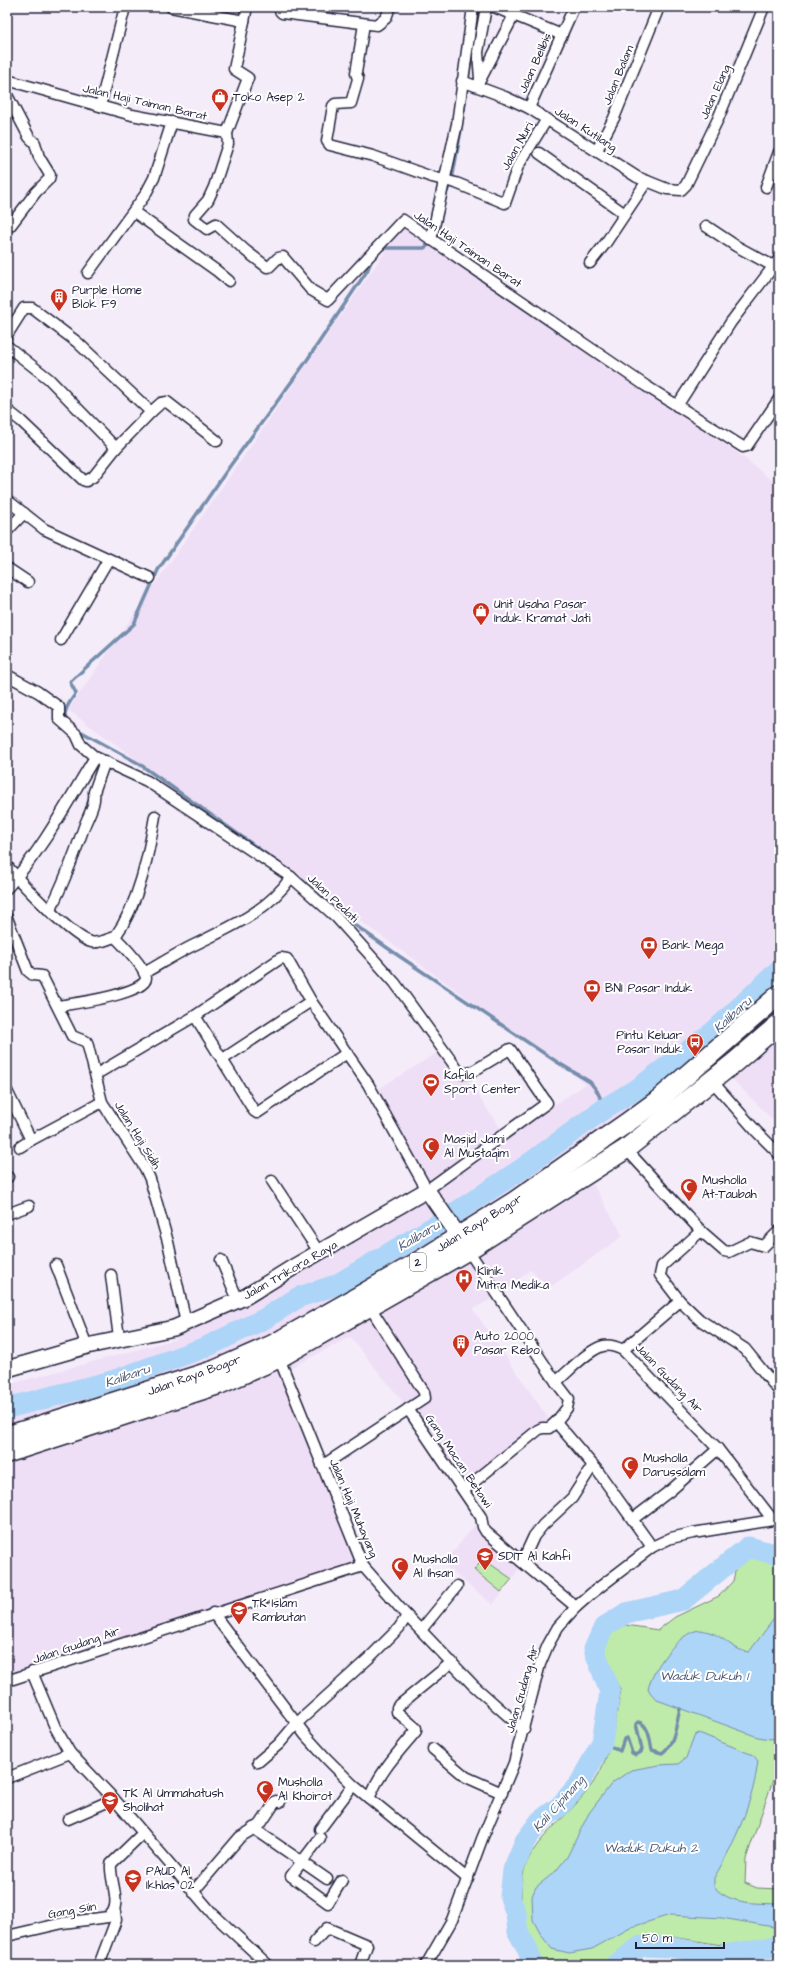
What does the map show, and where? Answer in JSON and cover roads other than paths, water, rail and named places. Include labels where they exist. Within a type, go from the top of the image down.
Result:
[{"type":"highway","name":"Jalan Raya Bogor","points":[[7,1436],[172,1385],[278,1358],[370,1307],[461,1238],[657,1101],[779,995]]},
{"type":"highway","name":"Jalan Raya Bogor","points":[[7,1453],[177,1399],[233,1370],[278,1342],[416,1263],[626,1149],[712,1081],[779,1024]]},
{"type":"street","points":[[100,106],[125,7]]},
{"type":"street","points":[[171,7],[244,21]]},
{"type":"street","points":[[227,133],[248,78],[234,69],[247,7]]},
{"type":"street","points":[[280,7],[280,11],[282,13],[377,25],[386,18],[390,7]]},
{"type":"street","points":[[471,82],[473,7]]},
{"type":"street","points":[[433,242],[450,181],[457,124],[471,82],[486,7]]},
{"type":"street","points":[[494,7],[562,35]]},
{"type":"street","name":"Jalan Belibis","points":[[529,108],[574,7]]},
{"type":"street","name":"Jalan Balam","points":[[597,150],[614,118],[659,7]]},
{"type":"street","name":"Jalan Elang","points":[[686,185],[718,119],[764,7]]},
{"type":"street","points":[[471,82],[514,15]]},
{"type":"street","points":[[364,24],[356,73],[358,79],[352,102],[348,104],[335,104],[328,142],[330,145],[373,156],[450,181]]},
{"type":"street","name":"Jalan Haji Taiman Barat","points":[[7,80],[100,106],[227,133],[228,144],[214,187],[208,200],[195,215],[194,219],[207,229],[216,224],[246,251],[267,267],[269,267],[278,258],[282,257],[311,290],[326,300],[331,299],[403,220],[433,242],[677,406],[743,447],[747,446],[779,399]]},
{"type":"street","name":"Jalan Kutilang","points":[[471,82],[529,108],[647,181],[675,190],[681,190],[686,185]]},
{"type":"street","points":[[7,96],[30,137],[35,143],[39,157],[50,175],[49,179],[36,192],[10,226]]},
{"type":"street","name":"Jalan Nuri","points":[[450,181],[505,203],[518,166],[547,119]]},
{"type":"street","points":[[88,273],[134,212],[154,178],[172,122]]},
{"type":"street","points":[[766,187],[779,152]]},
{"type":"street","points":[[539,153],[625,214]]},
{"type":"street","points":[[590,262],[605,244],[647,181]]},
{"type":"street","points":[[134,212],[217,270],[228,281]]},
{"type":"street","points":[[677,406],[731,322],[776,262],[736,246],[706,226]]},
{"type":"street","points":[[7,335],[24,308],[32,308],[78,342],[151,412]]},
{"type":"street","points":[[7,346],[49,379],[116,448]]},
{"type":"street","points":[[7,410],[21,421],[83,480],[86,481],[93,477],[116,448],[161,403],[167,402],[217,441]]},
{"type":"street","points":[[7,500],[44,529],[108,560],[150,578]]},
{"type":"street","points":[[7,531],[24,513]]},
{"type":"street","points":[[61,640],[108,560]]},
{"type":"street","points":[[7,568],[28,582]]},
{"type":"street","name":"Jalan Pedati","points":[[7,675],[38,692],[60,707],[59,719],[76,734],[80,745],[100,759],[147,781],[291,877],[336,917],[395,983],[460,1073],[470,1073],[510,1049],[547,1102],[544,1106]]},
{"type":"street","points":[[7,888],[16,878],[100,759]]},
{"type":"street","points":[[50,910],[66,878],[91,810],[95,797],[100,759]]},
{"type":"street","points":[[7,866],[16,878],[71,930],[90,942],[99,942],[115,937],[129,914],[146,860],[155,816]]},
{"type":"street","points":[[144,973],[180,952],[234,926],[254,914],[281,891],[291,877]]},
{"type":"street","name":"Jalan Haji Sidih","points":[[7,918],[10,936],[28,971],[33,975],[42,976],[72,1036],[87,1042],[102,1102],[145,1168],[150,1179],[168,1242],[186,1324]]},
{"type":"street","points":[[58,1006],[99,999],[131,990],[144,983],[146,977],[144,973],[133,956],[115,937]]},
{"type":"street","points":[[100,1072],[195,1016],[281,958],[288,960],[311,1001],[368,1084],[431,1195],[568,1399],[569,1403],[567,1408],[556,1422],[549,1428],[542,1428],[538,1430],[464,1490]]},
{"type":"street","points":[[223,1059],[311,1001]]},
{"type":"street","points":[[195,1016],[254,1111],[257,1113],[347,1053]]},
{"type":"street","points":[[712,1081],[779,1154]]},
{"type":"street","points":[[7,1091],[31,1140]]},
{"type":"street","points":[[20,1147],[102,1102]]},
{"type":"street","name":"Jalan Trikora Raya","points":[[7,1369],[87,1346],[119,1338],[156,1332],[186,1324],[238,1300],[319,1252],[431,1195],[544,1106]]},
{"type":"street","points":[[626,1149],[701,1231],[721,1249],[728,1252],[750,1242],[764,1246],[779,1231]]},
{"type":"street","points":[[272,1181],[319,1252]]},
{"type":"street","points":[[7,1214],[29,1206]]},
{"type":"street","points":[[701,1231],[660,1269],[659,1273],[680,1301],[700,1320],[745,1349],[777,1384]]},
{"type":"street","points":[[221,1260],[238,1300]]},
{"type":"street","points":[[56,1265],[87,1346]]},
{"type":"street","points":[[111,1275],[119,1338]]},
{"type":"street","points":[[623,1350],[680,1301]]},
{"type":"street","name":"Gang Macan Betawi","points":[[322,1466],[425,1398],[426,1395],[370,1307]]},
{"type":"street","name":"Jalan Gudang Air","points":[[556,1382],[602,1346],[610,1345],[623,1350],[718,1449],[776,1519]]},
{"type":"street","name":"Jalan Haji Muhayang","points":[[278,1358],[363,1566],[406,1616],[484,1695],[524,1730]]},
{"type":"street","name":"Gang Macan Betawi","points":[[408,1409],[464,1490],[481,1517],[483,1528],[486,1532],[522,1560],[576,1607]]},
{"type":"street","points":[[556,1422],[593,1465],[652,1547]]},
{"type":"street","points":[[633,1519],[671,1490],[718,1449]]},
{"type":"street","points":[[522,1560],[534,1536],[543,1525],[572,1498],[593,1465]]},
{"type":"street","name":"Jalan Gudang Air","points":[[426,1965],[452,1920],[514,1763],[524,1730],[540,1664],[558,1627],[576,1607],[652,1547],[672,1538],[693,1533],[776,1519]]},
{"type":"street","name":"Jalan Gudang Air","points":[[268,1965],[212,1913],[114,1799],[70,1753],[55,1727],[32,1672],[363,1566]]},
{"type":"street","points":[[421,1630],[457,1586]]},
{"type":"street","points":[[214,1613],[296,1724],[326,1758],[353,1785],[468,1879]]},
{"type":"street","points":[[258,1762],[279,1744],[296,1724],[370,1658],[399,1628],[406,1616]]},
{"type":"street","points":[[370,1798],[376,1781],[388,1762],[416,1731],[416,1728],[397,1712],[397,1707],[452,1662]]},
{"type":"street","points":[[7,1678],[13,1679],[32,1672]]},
{"type":"street","points":[[433,1749],[466,1777],[502,1793]]},
{"type":"street","points":[[7,1778],[70,1753]]},
{"type":"street","points":[[342,1880],[328,1903],[291,1876],[302,1862],[353,1785]]},
{"type":"street","points":[[68,1819],[114,1799]]},
{"type":"street","points":[[193,1892],[240,1837],[260,1825],[276,1801],[280,1802]]},
{"type":"street","points":[[253,1828],[327,1879]]},
{"type":"street","name":"Gang Siin","points":[[7,1936],[63,1924],[108,1917],[116,1908],[110,1867],[112,1862],[143,1833]]},
{"type":"street","points":[[100,1965],[116,1920],[114,1912]]},
{"type":"street","points":[[314,1942],[326,1928],[367,1945],[360,1965]]},
{"type":"water","name":"Waduk Dukuh 1","points":[[779,1612],[779,1737],[770,1739],[758,1737],[657,1700],[648,1690],[654,1673],[660,1663],[667,1653],[683,1637],[700,1630],[709,1632],[738,1649],[749,1652]]},
{"type":"water","name":"Waduk Dukuh 2","points":[[699,1733],[753,1755],[758,1761],[756,1777],[742,1822],[714,1878],[714,1887],[721,1893],[736,1900],[753,1903],[779,1904],[779,1928],[722,1918],[670,1915],[632,1927],[592,1949],[569,1953],[552,1949],[541,1935],[533,1920],[532,1896],[536,1887],[556,1871],[567,1857],[589,1813],[612,1783],[631,1770],[659,1765],[678,1764],[686,1758],[694,1736]]},
{"type":"waterway","points":[[464,110],[478,7]]},
{"type":"waterway","points":[[445,196],[452,180],[461,130]]},
{"type":"waterway","points":[[381,250],[384,248],[424,248],[432,243]]},
{"type":"waterway","points":[[66,722],[66,710],[76,693],[70,682],[134,624],[158,570],[230,466],[303,366],[367,271],[373,257]]},
{"type":"waterway","points":[[78,730],[138,763],[287,869]]},
{"type":"waterway","points":[[303,881],[342,916],[399,956],[557,1062],[590,1082],[597,1091],[605,1108]]},
{"type":"waterway","name":"Kalibaru","points":[[7,1408],[112,1381],[206,1347],[264,1319],[299,1297],[336,1285],[438,1224],[523,1168],[605,1108],[640,1087],[713,1032],[779,970]]},
{"type":"waterway","name":"Kali Cipinang","points":[[533,1965],[527,1948],[518,1932],[516,1914],[510,1897],[513,1870],[525,1841],[540,1821],[560,1806],[580,1783],[602,1742],[610,1692],[594,1649],[604,1627],[626,1613],[683,1600],[748,1547],[779,1555]]},
{"type":"waterway","points":[[602,1742],[620,1751],[624,1739],[627,1738],[632,1753],[636,1755],[641,1752],[642,1749],[636,1724],[638,1722],[642,1723],[647,1729],[652,1750],[662,1753],[670,1745],[680,1709]]},
{"type":"waterway","name":"Kali Cipinang","points":[[615,1965],[641,1946],[671,1947],[716,1956],[779,1946]]},
{"type":"place","name":"Toko Asep 2","points":[[220,112]]},
{"type":"place","name":"Purple Home Blok F9","points":[[59,312]]},
{"type":"place","name":"Unit Usaha Pasar Induk Kramat Jati","points":[[481,626]]},
{"type":"place","name":"Bank Mega","points":[[649,960]]},
{"type":"place","name":"BNI Pasar Induk","points":[[592,1003]]},
{"type":"place","name":"Pintu Keluar Pasar Induk","points":[[695,1057]]},
{"type":"place","name":"Kafila Sport Center","points":[[431,1097]]},
{"type":"place","name":"Masjid Jami Al Mustaqim","points":[[431,1161]]},
{"type":"place","name":"Musholla At-Taubah","points":[[689,1202]]},
{"type":"place","name":"Klinik Mitra Medika","points":[[464,1293]]},
{"type":"place","name":"Auto 2000 Pasar Rebo","points":[[461,1358]]},
{"type":"place","name":"Musholla Darussalam","points":[[630,1480]]},
{"type":"place","name":"SDIT Al Kahfi","points":[[485,1571]]},
{"type":"place","name":"Musholla Al Ihsan","points":[[400,1581]]},
{"type":"place","name":"TK Islam Rambutan","points":[[239,1625]]},
{"type":"place","name":"Musholla Al Khoirot","points":[[265,1804]]},
{"type":"place","name":"TK Al Ummahatush Sholihat","points":[[110,1815]]},
{"type":"place","name":"PAUD Al Ikhlas 02","points":[[133,1893]]}]
